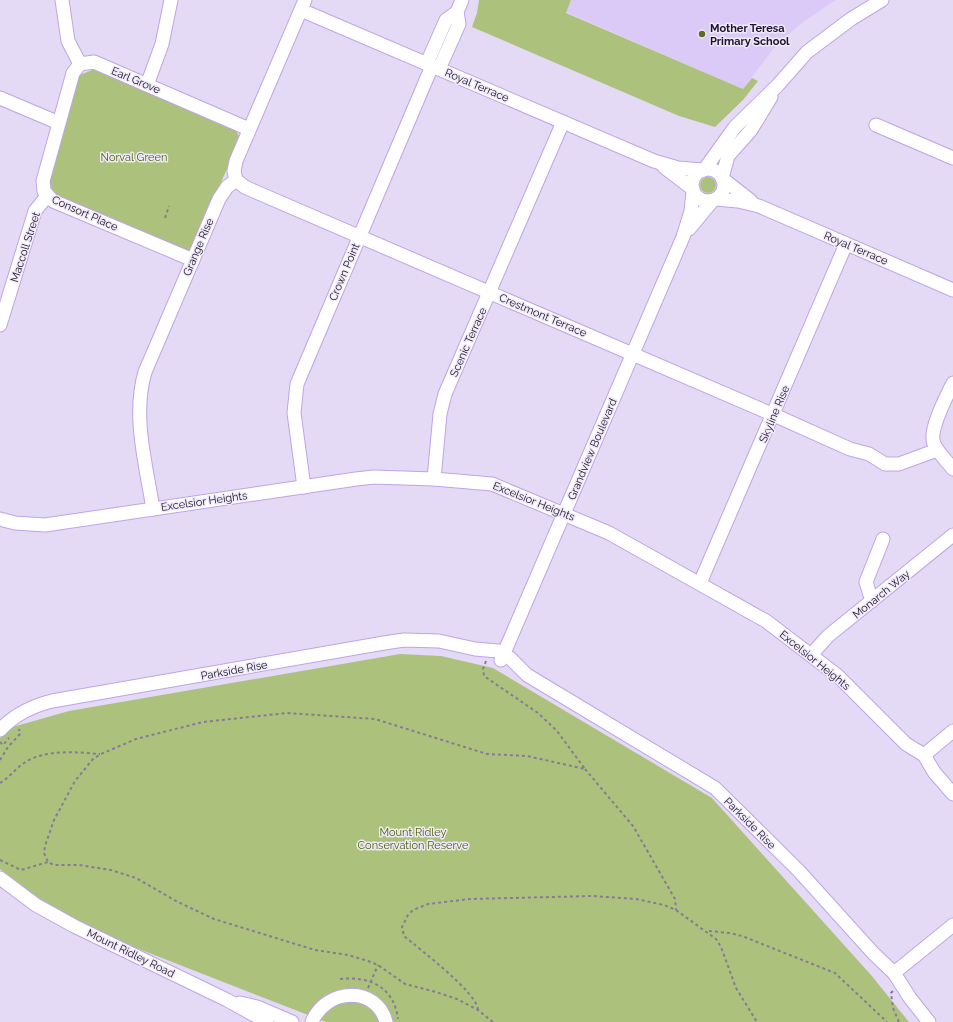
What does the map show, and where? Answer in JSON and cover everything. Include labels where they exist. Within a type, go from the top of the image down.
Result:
[{"type":"street","points":[[0,98],[59,123],[73,73],[80,64],[68,41],[62,0]]},
{"type":"street","points":[[146,84],[162,44],[171,0]]},
{"type":"street","points":[[778,85],[755,124],[728,156],[722,178],[722,192],[714,199],[704,200],[696,196],[693,190],[695,176],[703,170],[735,127],[778,85],[807,52],[851,19],[882,0]]},
{"type":"street","points":[[236,180],[234,167],[249,128],[303,5]]},
{"type":"street","name":"Royal Terrace","points":[[303,5],[433,66],[654,161],[678,168],[703,170]]},
{"type":"street","name":"Crown Point","points":[[304,486],[294,413],[297,384],[433,66],[459,24],[459,6]]},
{"type":"street","name":"Earl Grove","points":[[80,64],[90,61],[94,62],[249,128]]},
{"type":"street","name":"Scenic Terrace","points":[[434,479],[442,405],[563,122]]},
{"type":"street","name":"Consort Place","points":[[59,123],[43,181],[43,188],[47,196],[53,201],[193,260]]},
{"type":"street","points":[[876,125],[953,158]]},
{"type":"street","name":"Royal Terrace","points":[[654,161],[693,190]]},
{"type":"street","points":[[703,170],[714,171],[722,178]]},
{"type":"street","name":"Royal Terrace","points":[[722,178],[759,206]]},
{"type":"street","name":"Crestmont Terrace","points":[[236,180],[245,187],[774,414],[850,449],[869,454],[885,464],[892,465],[937,450]]},
{"type":"street","name":"Grange Rise","points":[[153,509],[140,423],[139,396],[145,372],[219,198],[227,187],[236,180]]},
{"type":"street","name":"Grandview Boulevard","points":[[502,657],[683,237],[691,211],[693,190]]},
{"type":"street","name":"Maccoll Street","points":[[0,324],[35,212],[47,196]]},
{"type":"street","name":"Royal Terrace","points":[[714,199],[738,201],[759,206],[953,290]]},
{"type":"street","name":"Grandview Boulevard","points":[[683,237],[714,199]]},
{"type":"street","name":"Skyline Rise","points":[[700,583],[846,244]]},
{"type":"street","points":[[953,383],[933,432],[933,443],[953,469]]},
{"type":"street","name":"Excelsior Heights","points":[[0,519],[15,523],[45,525],[304,486],[374,477],[434,479],[492,484],[609,533],[766,621],[838,676],[906,744],[924,755],[934,772],[953,794]]},
{"type":"street","name":"Monarch Way","points":[[811,655],[828,636],[953,535]]},
{"type":"street","points":[[872,601],[866,582],[883,539]]},
{"type":"street","name":"Parkside Rise","points":[[6,729],[28,709],[52,701],[404,640],[439,641],[502,657],[513,670],[527,675],[715,788],[799,871],[894,974],[929,1022]]},
{"type":"street","name":"Parkside Rise","points":[[475,649],[488,656],[502,657]]},
{"type":"street","points":[[924,755],[953,731]]},
{"type":"street","name":"Mount Ridley Road","points":[[0,878],[36,905],[74,926],[227,1000],[267,1022]]},
{"type":"street","points":[[894,974],[953,925]]},
{"type":"street","points":[[312,1022],[321,1007],[334,997],[350,994],[374,1003],[384,1014],[386,1022]]},
{"type":"street","points":[[227,1000],[257,1007],[292,1022]]},
{"type":"path","points":[[165,218],[169,206]]},
{"type":"path","points":[[488,656],[483,669],[484,676],[524,702],[557,731],[585,769],[633,826],[676,899],[676,910]]},
{"type":"path","points":[[493,1022],[478,1010],[436,992],[404,984],[378,965],[358,957],[311,949],[214,919],[178,902],[126,874],[96,867],[54,865],[48,862],[44,852],[45,846],[63,801],[84,769],[102,754],[136,739],[203,722],[287,713],[375,719],[487,754],[527,756],[585,769]]},
{"type":"path","points":[[0,742],[3,745],[6,729],[18,727],[20,734],[8,747],[0,760]]},
{"type":"path","points":[[0,783],[23,763],[32,758],[68,753],[102,754]]},
{"type":"path","points":[[0,860],[21,870],[48,862]]},
{"type":"path","points":[[478,1010],[477,1003],[449,974],[404,936],[402,932],[403,924],[413,910],[428,904],[470,899],[528,899],[593,896],[643,900],[664,905],[676,910],[708,931],[716,939],[721,947],[736,988],[757,1022]]},
{"type":"path","points":[[708,931],[730,933],[742,936],[835,973],[887,1022]]},
{"type":"path","points":[[366,993],[378,965]]},
{"type":"path","points":[[899,1022],[893,1008],[891,993],[895,989],[903,988]]},
{"type":"shaded area","name":"Mother Teresa Primary School","points":[[571,0],[836,0],[803,22],[776,45],[743,89],[566,12]]},
{"type":"green space","points":[[479,0],[571,0],[566,13],[743,89],[752,78],[758,81],[743,100],[715,127],[679,116],[472,27],[477,13]]},
{"type":"green space","name":"Norval Green","points":[[95,69],[235,129],[240,138],[191,253],[55,196],[49,181],[77,76]]},
{"type":"green space","points":[[705,177],[711,177],[716,182],[714,191],[711,193],[705,193],[700,188],[700,182]]},
{"type":"green space","name":"Mount Ridley Conservation Reserve","points":[[400,654],[441,656],[493,668],[712,798],[871,975],[909,1022],[326,1022],[126,944],[55,909],[29,892],[0,869],[0,738],[9,728],[69,711]]},
{"type":"place","name":"Mother Teresa Primary School","points":[[702,34]]}]
